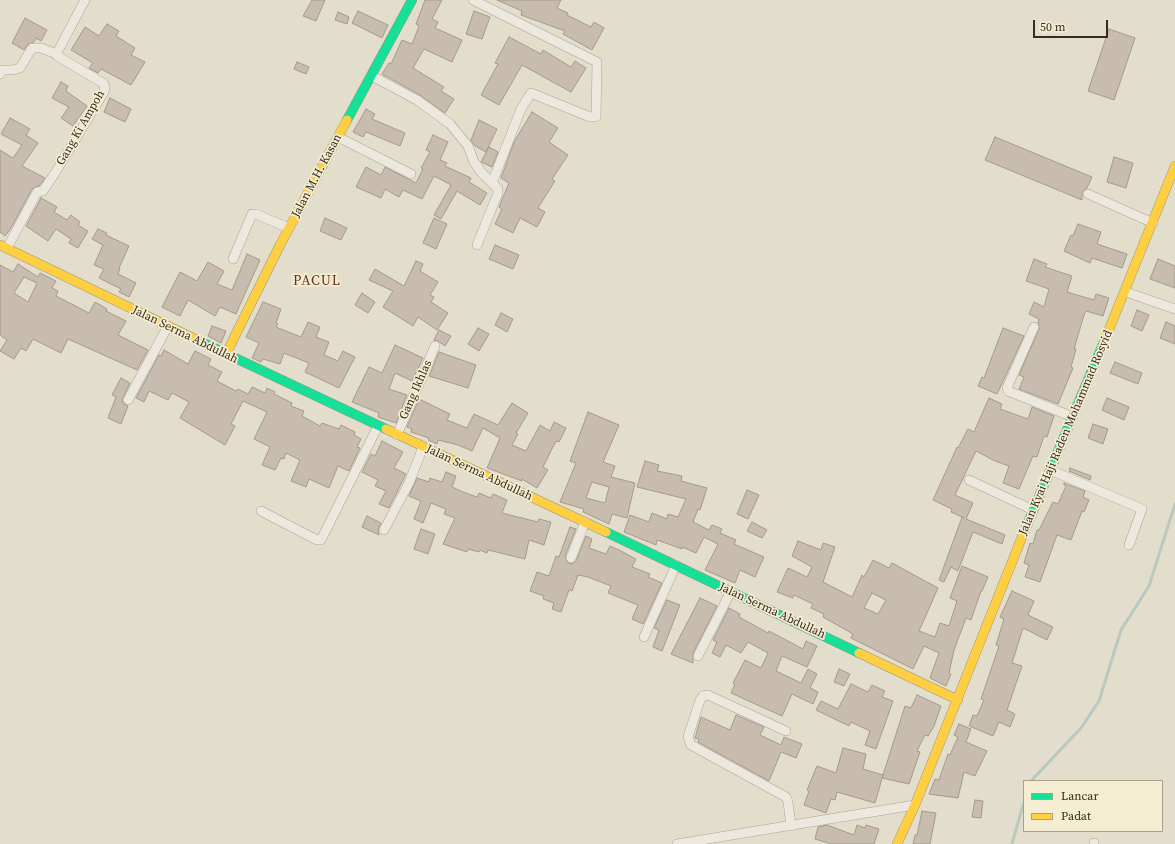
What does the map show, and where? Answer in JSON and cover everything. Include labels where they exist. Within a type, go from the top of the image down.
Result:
[{"type":"main road","name":"Jalan M.H. Kasan","points":[[226,354],[288,228],[412,0]]},
{"type":"main road","name":"Jalan Kyai Haji Raden Mohammad Rosyid","points":[[897,844],[915,806],[1050,470],[1126,292],[1175,166]]},
{"type":"main road","name":"Jalan Serma Abdullah","points":[[3,247],[958,700]]},
{"type":"street","points":[[0,74],[2,70],[20,68],[32,48],[41,48],[57,54],[85,0]]},
{"type":"street","points":[[473,0],[597,62],[596,117],[590,117],[531,93],[521,108],[492,184]]},
{"type":"street","name":"Gang Ki Ampoh","points":[[3,247],[37,192],[43,191],[55,173],[104,92],[105,87],[103,83],[57,57],[57,54]]},
{"type":"street","points":[[372,76],[417,100],[450,124],[460,134],[468,146],[474,162],[482,173],[498,189],[498,193],[477,245]]},
{"type":"street","points":[[338,137],[411,174]]},
{"type":"street","points":[[1088,194],[1153,223]]},
{"type":"street","points":[[233,259],[252,214],[256,214],[288,228]]},
{"type":"street","points":[[1126,292],[1175,309]]},
{"type":"street","points":[[128,400],[168,326]]},
{"type":"street","points":[[1034,327],[1007,388],[1008,391],[1073,417]]},
{"type":"street","name":"Gang Ikhlas","points":[[397,435],[435,346]]},
{"type":"street","points":[[261,511],[317,540],[321,540],[378,426]]},
{"type":"street","points":[[384,530],[409,483],[423,447]]},
{"type":"street","points":[[1050,470],[1142,509],[1129,545]]},
{"type":"street","points":[[969,480],[1034,510]]},
{"type":"street","points":[[571,558],[585,522]]},
{"type":"street","points":[[644,637],[676,565]]},
{"type":"street","points":[[698,656],[731,591]]},
{"type":"street","points":[[786,731],[708,695],[703,696],[700,700],[688,737],[691,745],[786,797],[791,826]]},
{"type":"street","points":[[677,844],[915,806]]},
{"type":"building","points":[[312,0],[325,0],[316,21],[303,16]]},
{"type":"building","points":[[425,0],[442,0],[432,19],[438,22],[435,28],[462,40],[452,62],[424,49],[413,68],[444,87],[441,91],[454,99],[445,113],[420,95],[382,74],[389,63],[391,64],[402,40],[412,44],[419,26],[416,24]]},
{"type":"building","points":[[497,0],[561,0],[557,8],[568,13],[567,15],[591,27],[594,22],[604,28],[592,50],[563,34],[565,31],[521,15],[522,11]]},
{"type":"building","points":[[358,11],[388,25],[382,38],[352,23]]},
{"type":"building","points":[[474,11],[490,17],[482,39],[466,34]]},
{"type":"building","points":[[338,12],[349,17],[347,24],[335,20]]},
{"type":"building","points":[[25,18],[47,30],[41,41],[36,38],[34,42],[27,45],[24,50],[12,43]]},
{"type":"building","points":[[107,24],[119,31],[116,36],[135,48],[131,55],[145,62],[131,85],[101,69],[98,73],[89,68],[93,63],[71,50],[85,27],[99,36]]},
{"type":"building","points":[[1109,29],[1135,38],[1114,100],[1088,91]]},
{"type":"building","points":[[509,37],[541,54],[543,50],[571,67],[575,61],[586,68],[571,92],[522,65],[499,105],[481,95],[498,64],[495,63]]},
{"type":"building","points":[[297,62],[309,67],[306,74],[294,69]]},
{"type":"building","points":[[61,82],[68,86],[66,91],[87,106],[73,126],[61,118],[69,107],[52,98]]},
{"type":"building","points":[[110,98],[131,109],[125,122],[104,112]]},
{"type":"building","points":[[366,109],[375,114],[372,119],[405,133],[400,146],[366,132],[363,137],[353,132]]},
{"type":"building","points":[[532,112],[558,128],[549,142],[568,155],[552,179],[555,181],[538,208],[545,212],[537,227],[520,218],[513,233],[495,224],[502,209],[499,207],[509,183],[501,178],[514,142]]},
{"type":"building","points":[[10,118],[30,129],[26,135],[38,143],[22,166],[45,178],[39,186],[32,189],[11,228],[5,236],[0,232],[0,150],[13,158],[22,145],[1,134]]},
{"type":"building","points":[[479,120],[497,129],[486,152],[475,146],[471,140]]},
{"type":"building","points":[[433,135],[448,142],[440,160],[447,163],[445,166],[471,178],[469,182],[487,193],[480,205],[457,191],[441,219],[434,215],[451,185],[434,176],[422,199],[403,190],[399,197],[385,189],[381,198],[356,187],[366,167],[381,175],[385,167],[416,183],[423,169],[421,168],[430,152],[426,150]]},
{"type":"building","points":[[995,137],[1092,177],[1087,188],[1082,192],[1082,200],[985,160]]},
{"type":"building","points":[[489,147],[498,152],[492,167],[481,162]]},
{"type":"building","points":[[1114,157],[1133,163],[1126,188],[1107,182]]},
{"type":"building","points":[[41,198],[57,207],[54,212],[67,220],[71,215],[80,222],[78,225],[88,231],[78,248],[69,243],[71,239],[56,229],[48,241],[26,226]]},
{"type":"building","points":[[325,218],[347,228],[341,240],[320,231]]},
{"type":"building","points":[[434,218],[447,224],[436,249],[423,243]]},
{"type":"building","points":[[1078,224],[1101,232],[1097,244],[1127,254],[1122,268],[1092,258],[1090,263],[1064,251]]},
{"type":"building","points":[[98,229],[107,233],[106,235],[129,246],[119,268],[118,274],[136,283],[129,297],[119,292],[121,289],[99,278],[104,269],[94,265],[103,245],[92,239]]},
{"type":"building","points":[[495,245],[519,255],[513,269],[489,259]]},
{"type":"building","points":[[247,254],[260,260],[236,314],[220,307],[215,316],[188,300],[180,316],[162,307],[180,272],[197,281],[208,262],[224,271],[217,284],[232,290]]},
{"type":"building","points":[[1034,259],[1047,264],[1045,267],[1072,276],[1067,292],[1094,300],[1096,294],[1109,298],[1103,316],[1086,311],[1084,315],[1074,349],[1076,349],[1071,367],[1073,368],[1058,404],[1019,389],[1024,377],[1019,375],[1040,327],[1038,323],[1039,319],[1029,314],[1034,302],[1044,307],[1049,289],[1026,281]]},
{"type":"building","points":[[1158,259],[1175,266],[1175,288],[1150,279]]},
{"type":"building","points":[[416,261],[423,264],[420,271],[438,282],[430,295],[434,297],[431,302],[448,313],[437,330],[418,317],[413,326],[383,307],[393,291],[369,280],[375,269],[404,286]]},
{"type":"building","points":[[18,264],[38,277],[40,273],[56,281],[52,288],[58,291],[56,296],[89,313],[95,302],[107,309],[106,311],[126,321],[118,335],[148,350],[137,370],[68,339],[61,353],[33,339],[26,351],[21,348],[14,359],[0,351],[7,340],[0,335],[0,265],[13,272]],"holes":[[[24,277],[37,283],[28,302],[14,293]]]},
{"type":"building","points":[[362,293],[375,302],[368,313],[355,305]]},
{"type":"building","points":[[263,302],[281,309],[276,327],[301,337],[308,322],[320,327],[316,337],[329,342],[324,355],[338,361],[343,351],[355,357],[339,388],[305,372],[309,363],[284,353],[280,364],[263,359],[261,362],[252,358],[259,343],[246,337]]},
{"type":"building","points":[[1137,310],[1149,315],[1142,331],[1131,326]]},
{"type":"building","points":[[501,313],[513,319],[507,332],[495,325]]},
{"type":"building","points":[[1166,322],[1175,326],[1175,344],[1160,338]]},
{"type":"building","points":[[212,326],[226,331],[221,343],[208,336]]},
{"type":"building","points":[[478,328],[489,334],[479,351],[468,344]]},
{"type":"building","points":[[1003,328],[1024,336],[997,394],[978,386],[982,377],[984,378]]},
{"type":"building","points":[[439,330],[451,336],[445,346],[434,340]]},
{"type":"building","points":[[395,345],[423,358],[412,381],[395,373],[389,389],[407,395],[396,423],[378,417],[379,413],[352,402],[369,367],[382,373]]},
{"type":"building","points":[[164,350],[188,364],[195,351],[211,359],[208,365],[222,372],[217,381],[236,391],[238,389],[248,394],[252,387],[265,393],[267,388],[275,392],[274,394],[292,403],[291,406],[304,411],[302,416],[320,426],[322,423],[339,429],[341,425],[355,432],[354,435],[361,439],[357,447],[360,448],[349,471],[338,466],[329,488],[309,479],[306,487],[291,481],[300,460],[286,453],[284,459],[281,458],[275,470],[262,465],[270,447],[254,439],[267,412],[243,401],[231,424],[235,426],[225,445],[180,418],[189,402],[172,393],[168,400],[149,391],[144,402],[136,398],[159,355],[161,356]]},
{"type":"building","points":[[439,352],[476,365],[468,388],[429,376]]},
{"type":"building","points":[[1115,362],[1142,373],[1138,384],[1110,373]]},
{"type":"building","points":[[121,378],[130,383],[122,400],[123,403],[128,406],[121,424],[108,418],[116,397],[112,395]]},
{"type":"building","points":[[989,398],[1002,404],[1000,409],[1028,419],[1032,407],[1054,416],[1047,437],[1044,436],[1037,457],[1033,456],[1019,489],[1003,483],[1009,466],[995,461],[976,451],[955,495],[973,503],[966,519],[1005,535],[1002,544],[973,532],[958,571],[951,567],[944,582],[939,580],[962,517],[951,512],[952,509],[933,500],[957,447],[958,448],[968,429],[974,432]]},
{"type":"building","points":[[1107,398],[1129,407],[1124,420],[1102,410]]},
{"type":"building","points":[[419,399],[450,414],[447,420],[467,428],[474,414],[498,425],[512,403],[528,413],[516,433],[518,434],[512,445],[526,451],[540,425],[550,431],[554,422],[566,428],[559,442],[556,441],[543,467],[548,470],[537,488],[522,479],[522,481],[487,468],[500,438],[483,428],[472,451],[458,445],[438,440],[437,444],[428,440],[429,438],[411,432],[412,429],[407,427]]},
{"type":"building","points":[[588,412],[619,425],[603,462],[615,466],[611,477],[635,483],[627,518],[612,514],[609,524],[583,512],[584,509],[560,502],[576,463],[570,461]],"holes":[[[592,482],[609,487],[605,503],[586,498]]]},
{"type":"building","points":[[1093,424],[1108,429],[1103,444],[1088,438]]},
{"type":"building","points":[[382,441],[403,452],[394,468],[406,474],[389,508],[379,504],[386,491],[375,486],[378,480],[362,472],[371,454],[375,456]]},
{"type":"building","points":[[645,461],[659,465],[657,471],[682,476],[681,481],[707,488],[700,510],[698,509],[693,522],[709,530],[712,525],[722,529],[720,533],[736,540],[734,544],[764,557],[755,577],[740,570],[735,583],[705,570],[718,544],[704,537],[696,553],[682,547],[682,549],[657,540],[656,545],[624,532],[630,515],[649,522],[652,513],[667,519],[668,514],[678,517],[686,499],[637,487]]},
{"type":"building","points":[[1070,468],[1091,476],[1090,480],[1069,471]]},
{"type":"building","points":[[446,472],[456,476],[452,487],[477,497],[479,493],[491,498],[493,494],[507,500],[502,513],[538,522],[539,519],[551,522],[544,545],[529,540],[525,559],[488,550],[487,553],[480,550],[479,552],[468,549],[467,552],[443,544],[455,518],[444,514],[446,509],[431,503],[423,523],[414,519],[421,501],[409,496],[417,478],[429,482],[430,478],[442,482]]},
{"type":"building","points":[[1064,483],[1085,491],[1083,497],[1089,500],[1084,512],[1082,511],[1071,540],[1057,535],[1040,582],[1025,577],[1029,565],[1024,563],[1030,543],[1033,544],[1037,530],[1039,530],[1053,502],[1058,504],[1066,486]]},
{"type":"building","points":[[747,490],[759,495],[748,519],[737,514]]},
{"type":"building","points":[[367,516],[381,523],[378,530],[379,535],[362,527]]},
{"type":"building","points":[[752,522],[767,530],[762,538],[747,531]]},
{"type":"building","points":[[570,527],[576,529],[565,556],[568,563],[572,564],[576,561],[586,536],[592,539],[589,548],[606,554],[610,546],[621,551],[636,559],[632,567],[650,574],[648,577],[662,583],[643,624],[632,619],[638,605],[608,593],[611,586],[588,577],[578,575],[572,591],[569,590],[561,612],[552,609],[554,603],[543,599],[544,596],[530,591],[537,572],[549,576],[556,556],[559,557]]},
{"type":"building","points":[[421,529],[435,534],[428,554],[414,549]]},
{"type":"building","points":[[798,541],[821,550],[823,543],[835,547],[823,582],[852,597],[862,575],[864,577],[873,560],[889,568],[892,563],[938,588],[919,631],[935,637],[940,623],[949,626],[957,601],[950,598],[962,566],[988,577],[981,591],[971,620],[966,618],[954,650],[949,673],[951,674],[946,686],[930,678],[939,653],[924,646],[913,669],[851,638],[853,634],[823,617],[824,614],[811,608],[813,604],[794,595],[793,598],[777,592],[788,568],[807,577],[812,567],[792,556]],"holes":[[[872,593],[886,600],[878,614],[864,608]]]},
{"type":"building","points":[[1012,591],[1034,601],[1028,615],[1053,627],[1047,640],[1023,628],[1012,663],[1022,666],[1007,710],[1015,714],[1010,727],[999,722],[993,736],[969,726],[973,715],[977,716],[984,700],[981,699],[999,646],[996,645],[1004,619],[1000,617]]},
{"type":"building","points":[[700,598],[717,606],[693,653],[693,663],[671,654]]},
{"type":"building","points":[[667,600],[680,605],[662,651],[653,647],[659,630],[654,628]]},
{"type":"building","points":[[729,608],[740,614],[739,617],[768,633],[769,631],[803,649],[806,641],[817,646],[807,667],[782,656],[776,671],[801,683],[808,669],[817,674],[810,688],[818,692],[813,704],[792,694],[782,716],[731,693],[735,684],[733,683],[745,660],[761,668],[768,653],[748,642],[741,653],[726,645],[720,657],[712,653],[717,642],[713,640]]},
{"type":"building","points":[[839,669],[850,674],[844,686],[834,682]]},
{"type":"building","points":[[851,684],[868,692],[872,685],[885,691],[882,697],[893,701],[876,749],[865,745],[870,731],[851,722],[849,726],[816,710],[821,701],[838,709]]},
{"type":"building","points":[[917,695],[941,706],[934,726],[928,736],[925,735],[917,751],[920,752],[909,784],[882,778],[905,706],[911,708]]},
{"type":"building","points":[[736,715],[764,727],[760,735],[781,745],[784,737],[802,744],[796,758],[781,752],[769,781],[698,742],[699,739],[695,738],[701,717],[730,730]]},
{"type":"building","points":[[959,724],[971,729],[966,742],[987,751],[975,776],[964,772],[958,798],[929,794],[935,779],[939,780],[948,754],[950,755],[958,737],[954,735]]},
{"type":"building","points":[[843,748],[866,754],[863,769],[883,775],[875,803],[837,792],[835,800],[831,799],[826,813],[804,805],[809,791],[807,790],[817,766],[836,773]]},
{"type":"building","points":[[975,800],[983,801],[981,818],[972,817]]},
{"type":"building","points":[[922,811],[936,813],[930,844],[913,844],[915,835],[917,835]]},
{"type":"building","points":[[827,825],[854,835],[857,825],[865,828],[866,825],[879,829],[874,844],[831,844],[815,839],[818,827]]},
{"type":"waterway","points":[[1032,780],[1081,728],[1099,701],[1121,630],[1149,586],[1175,504]]},
{"type":"waterway","points":[[1012,844],[1023,806]]},
{"type":"traffic: fast","points":[[347,120],[412,0]]},
{"type":"traffic: fast","points":[[197,340],[386,429]]},
{"type":"traffic: fast","points":[[1022,537],[1104,342]]},
{"type":"traffic: fast","points":[[606,532],[859,653]]},
{"type":"traffic: slow","points":[[226,354],[280,245],[347,120]]},
{"type":"traffic: slow","points":[[1104,342],[1175,166]]},
{"type":"traffic: slow","points":[[0,245],[197,340]]},
{"type":"traffic: slow","points":[[386,429],[606,532]]},
{"type":"traffic: slow","points":[[897,844],[915,805],[1022,537]]},
{"type":"traffic: slow","points":[[859,653],[958,700]]},
{"type":"district","name":"PACUL","points":[[317,281]]}]
